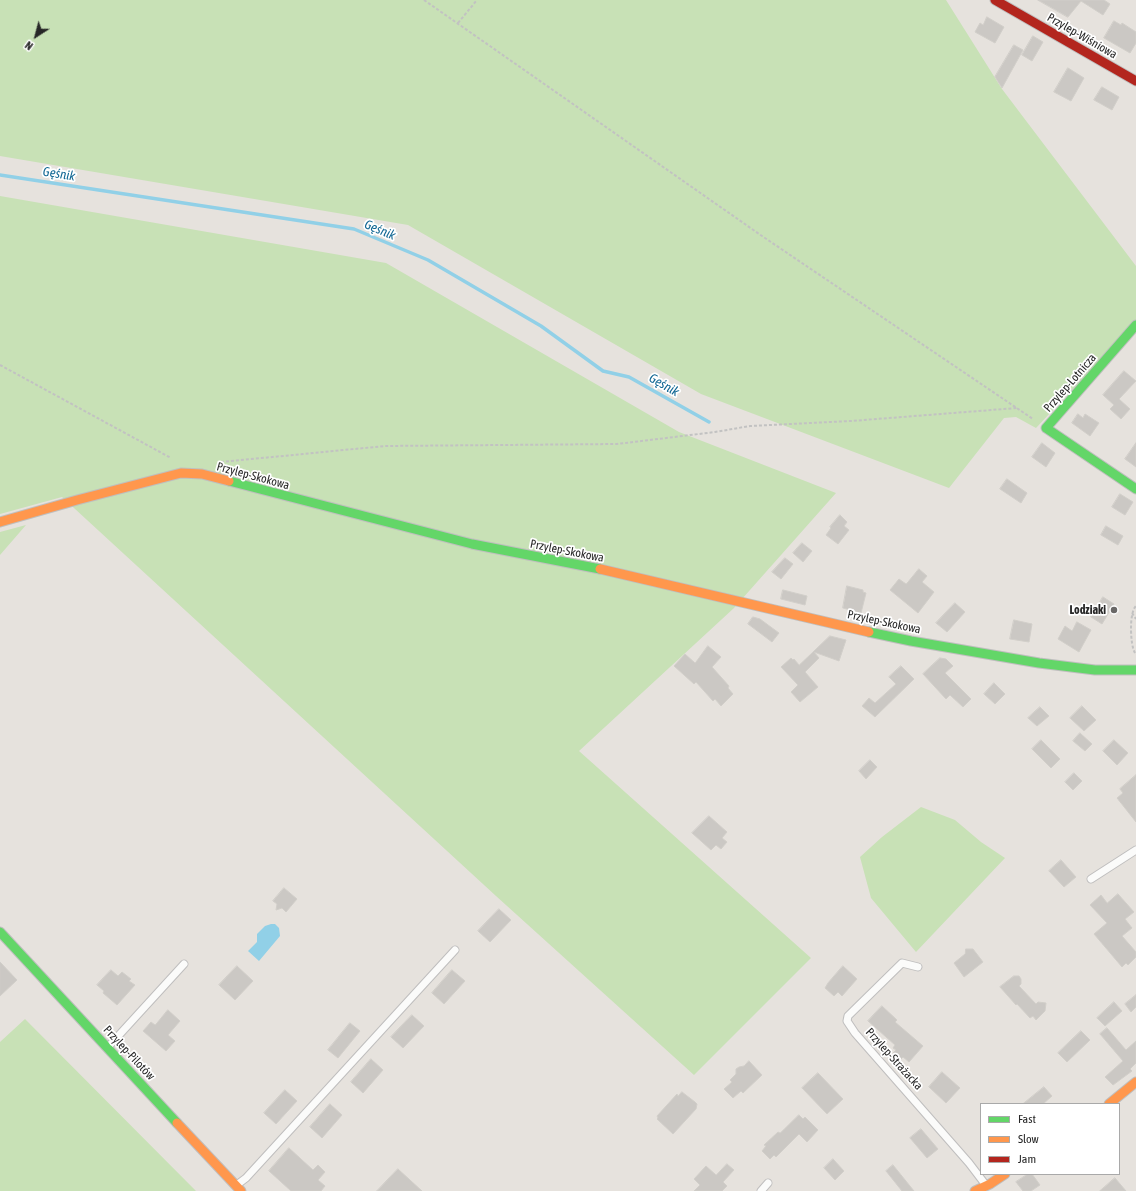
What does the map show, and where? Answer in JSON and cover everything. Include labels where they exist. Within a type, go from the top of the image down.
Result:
[{"type":"street","name":"Przylep-Wiśniowa","points":[[994,0],[1136,81]]},
{"type":"street","name":"Przylep-Lotnicza","points":[[1136,325],[1046,428],[1136,489]]},
{"type":"street","name":"Przylep-Skokowa","points":[[0,522],[77,500],[181,474],[202,474],[472,544],[623,574],[911,641],[1039,663],[1095,670],[1136,670]]},
{"type":"street","name":"Przylep-Pilotów","points":[[0,932],[239,1188]]},
{"type":"street","points":[[1110,1103],[1136,1082]]},
{"type":"street","points":[[975,1191],[1003,1175]]},
{"type":"lane","points":[[1092,879],[1136,850]]},
{"type":"lane","points":[[239,1188],[246,1178],[455,950]]},
{"type":"lane","name":"Przylep-Strażacka","points":[[918,967],[902,963],[848,1016],[847,1021],[855,1033],[969,1162],[987,1185]]},
{"type":"lane","points":[[108,1047],[184,964]]},
{"type":"lane","points":[[761,1191],[768,1183]]},
{"type":"path","points":[[424,0],[768,240],[1046,428]]},
{"type":"path","points":[[458,23],[477,0]]},
{"type":"path","points":[[0,365],[172,458]]},
{"type":"path","points":[[216,462],[385,446],[617,444],[715,432],[750,426],[852,421],[1017,408]]},
{"type":"path","points":[[1136,606],[1133,608],[1132,613],[1132,649],[1136,654]]},
{"type":"path","points":[[1132,613],[1136,619]]},
{"type":"green space","points":[[0,0],[946,0],[1002,89],[1136,266],[1136,322],[1036,428],[1016,417],[1004,418],[949,488],[701,394],[408,225],[0,156]]},
{"type":"green space","points":[[0,196],[386,263],[679,432],[836,493],[734,608],[579,751],[811,958],[694,1075],[496,896],[62,497],[0,514]]},
{"type":"green space","points":[[26,525],[0,555],[0,532]]},
{"type":"green space","points":[[921,807],[955,820],[981,842],[1005,858],[916,952],[871,898],[860,857],[882,837]]},
{"type":"green space","points":[[25,1019],[196,1191],[0,1191],[0,1042]]},
{"type":"water","points":[[275,924],[279,928],[280,936],[259,961],[248,951],[257,942],[257,934],[265,926]]},
{"type":"building","points":[[1038,0],[1104,0],[1110,4],[1103,15],[1081,1],[1068,17]]},
{"type":"building","points":[[987,17],[1004,27],[995,43],[975,32],[980,23],[983,25]]},
{"type":"building","points":[[1114,21],[1121,25],[1122,23],[1136,32],[1136,43],[1130,53],[1104,38]]},
{"type":"building","points":[[1033,36],[1043,42],[1032,61],[1022,55]]},
{"type":"building","points":[[1014,45],[1023,50],[1002,88],[995,77]]},
{"type":"building","points":[[1068,68],[1084,78],[1071,101],[1054,92]]},
{"type":"building","points":[[1102,87],[1119,97],[1112,110],[1094,100]]},
{"type":"building","points":[[1124,371],[1136,381],[1119,399],[1130,409],[1121,419],[1110,409],[1114,405],[1103,395]]},
{"type":"building","points":[[1078,414],[1083,418],[1085,414],[1099,423],[1090,436],[1072,423]]},
{"type":"building","points":[[1042,443],[1055,453],[1046,467],[1032,457]]},
{"type":"building","points":[[1136,443],[1136,467],[1125,459]]},
{"type":"building","points":[[1007,479],[1027,493],[1021,503],[1000,489]]},
{"type":"building","points":[[1120,494],[1133,502],[1125,515],[1112,507]]},
{"type":"building","points":[[840,515],[847,522],[844,526],[849,530],[838,544],[826,535],[831,528],[830,527]]},
{"type":"building","points":[[1106,526],[1123,536],[1118,545],[1101,535]]},
{"type":"building","points":[[802,543],[812,551],[803,562],[793,553]]},
{"type":"building","points":[[785,558],[793,564],[781,579],[772,572]]},
{"type":"building","points":[[919,569],[927,576],[922,582],[934,592],[918,613],[890,590],[899,579],[906,584]]},
{"type":"building","points":[[847,586],[863,590],[863,592],[866,593],[861,613],[843,608]]},
{"type":"building","points":[[783,590],[807,596],[805,605],[781,599]]},
{"type":"building","points":[[1103,597],[1114,604],[1102,624],[1091,617]]},
{"type":"building","points":[[955,603],[965,612],[947,632],[936,623]]},
{"type":"building","points":[[753,617],[760,619],[779,633],[772,642],[748,624]]},
{"type":"building","points":[[1014,620],[1032,624],[1029,642],[1010,639]]},
{"type":"building","points":[[1077,622],[1091,630],[1079,652],[1058,639],[1065,626],[1072,631]]},
{"type":"building","points":[[830,636],[846,640],[839,661],[814,652],[819,658],[805,672],[818,687],[800,702],[791,692],[798,685],[781,667],[791,658],[793,660],[794,659],[799,665]]},
{"type":"building","points":[[708,646],[721,657],[712,667],[729,686],[728,688],[733,694],[721,706],[715,699],[713,701],[696,682],[694,684],[674,666],[685,654],[695,663]]},
{"type":"building","points":[[940,658],[946,659],[953,666],[945,673],[971,699],[963,707],[950,695],[946,699],[923,674]]},
{"type":"building","points":[[901,666],[914,679],[875,717],[862,706],[869,698],[875,703],[896,684],[889,677]]},
{"type":"building","points":[[994,683],[1005,694],[995,704],[984,694]]},
{"type":"building","points":[[1082,706],[1096,720],[1084,731],[1070,718]]},
{"type":"building","points":[[1040,707],[1049,716],[1037,726],[1028,718]]},
{"type":"building","points":[[1080,733],[1092,744],[1085,751],[1073,741]]},
{"type":"building","points":[[1041,740],[1060,759],[1051,768],[1032,749]]},
{"type":"building","points":[[1114,740],[1128,753],[1117,765],[1103,751]]},
{"type":"building","points":[[870,760],[877,767],[866,779],[859,771]]},
{"type":"building","points":[[1074,773],[1082,781],[1073,790],[1065,782]]},
{"type":"building","points":[[1136,775],[1136,822],[1117,798],[1123,793],[1120,789]]},
{"type":"building","points":[[709,816],[727,832],[722,838],[727,842],[721,849],[716,845],[711,850],[692,833]]},
{"type":"building","points":[[1061,860],[1076,877],[1064,887],[1049,871]]},
{"type":"building","points":[[284,888],[297,899],[286,912],[282,908],[276,910],[277,904],[273,901]]},
{"type":"building","points":[[1118,894],[1134,912],[1125,919],[1132,928],[1122,936],[1136,952],[1136,957],[1128,965],[1126,963],[1122,967],[1094,934],[1107,923],[1090,905],[1101,895],[1107,903]]},
{"type":"building","points":[[499,909],[511,920],[490,942],[478,931]]},
{"type":"building","points":[[966,949],[973,949],[983,962],[964,977],[954,963],[965,954]]},
{"type":"building","points":[[0,962],[17,980],[0,996]]},
{"type":"building","points":[[237,966],[253,981],[235,1000],[219,985]]},
{"type":"building","points":[[843,966],[857,979],[842,996],[838,992],[834,996],[825,988]]},
{"type":"building","points":[[111,970],[118,976],[122,972],[131,979],[129,981],[135,985],[117,1005],[103,993],[104,991],[97,985]]},
{"type":"building","points":[[452,970],[465,981],[444,1004],[432,993]]},
{"type":"building","points":[[1014,976],[1019,976],[1021,979],[1021,984],[1019,986],[1036,1004],[1038,1002],[1046,1003],[1045,1011],[1036,1020],[1033,1016],[1030,1018],[1000,987]]},
{"type":"building","points":[[1136,995],[1136,1007],[1131,1012],[1125,1004]]},
{"type":"building","points":[[1114,1002],[1122,1011],[1105,1026],[1097,1018]]},
{"type":"building","points":[[882,1006],[897,1020],[895,1022],[923,1046],[909,1062],[903,1057],[901,1059],[893,1053],[896,1050],[893,1048],[895,1045],[868,1021]]},
{"type":"building","points":[[168,1010],[180,1021],[168,1035],[175,1041],[166,1051],[143,1031],[151,1022],[155,1025]]},
{"type":"building","points":[[412,1015],[424,1026],[403,1048],[391,1037]]},
{"type":"building","points":[[350,1023],[360,1031],[338,1058],[328,1050]]},
{"type":"building","points":[[1107,1028],[1126,1050],[1136,1041],[1136,1063],[1130,1069],[1132,1071],[1113,1085],[1105,1077],[1123,1061],[1100,1034]]},
{"type":"building","points":[[1081,1031],[1090,1040],[1067,1062],[1058,1053]]},
{"type":"building","points":[[371,1059],[383,1070],[363,1093],[351,1082]]},
{"type":"building","points":[[749,1061],[762,1075],[743,1093],[741,1091],[733,1098],[724,1089],[732,1082],[730,1080],[736,1074],[736,1069],[744,1066]]},
{"type":"building","points":[[942,1072],[960,1088],[946,1103],[929,1087]]},
{"type":"building","points":[[818,1073],[843,1099],[827,1114],[802,1088]]},
{"type":"building","points":[[1044,1087],[1052,1096],[1044,1103],[1024,1103]]},
{"type":"building","points":[[285,1090],[297,1101],[276,1124],[264,1113]]},
{"type":"building","points":[[682,1092],[697,1104],[696,1109],[673,1134],[657,1119],[657,1116],[677,1094],[678,1096]]},
{"type":"building","points":[[330,1104],[342,1115],[322,1138],[310,1127]]},
{"type":"building","points":[[799,1115],[803,1119],[805,1117],[818,1130],[807,1142],[799,1134],[776,1157],[774,1155],[770,1159],[762,1151],[766,1146],[764,1145],[778,1132],[780,1133]]},
{"type":"building","points":[[921,1129],[938,1149],[927,1158],[910,1138]]},
{"type":"building","points":[[289,1148],[313,1170],[318,1165],[325,1172],[318,1180],[325,1186],[321,1191],[291,1191],[269,1171]]},
{"type":"building","points":[[833,1159],[844,1171],[835,1180],[824,1168]]},
{"type":"building","points":[[727,1164],[734,1170],[723,1182],[727,1186],[722,1191],[694,1191],[700,1185],[694,1179],[706,1166],[716,1175]]},
{"type":"building","points":[[893,1165],[914,1191],[902,1191],[886,1171]]},
{"type":"building","points":[[398,1169],[422,1191],[377,1191]]},
{"type":"building","points":[[1026,1175],[1033,1175],[1040,1185],[1031,1191],[1023,1191],[1016,1182]]},
{"type":"building","points":[[1115,1178],[1126,1191],[1100,1191]]},
{"type":"waterway","name":"Gęśnik","points":[[0,175],[354,229],[428,260],[541,326],[603,371],[629,377],[709,422]]},
{"type":"traffic: fast","points":[[1136,325],[1046,428],[1136,489]]},
{"type":"traffic: fast","points":[[229,481],[472,544],[600,569]]},
{"type":"traffic: fast","points":[[869,632],[911,641],[1039,663],[1095,670],[1136,670]]},
{"type":"traffic: fast","points":[[0,932],[177,1123]]},
{"type":"traffic: slow","points":[[0,522],[181,473],[202,474],[229,481]]},
{"type":"traffic: slow","points":[[600,569],[869,632]]},
{"type":"traffic: slow","points":[[1110,1103],[1136,1082]]},
{"type":"traffic: slow","points":[[177,1123],[241,1191]]},
{"type":"traffic: slow","points":[[975,1191],[990,1184],[1004,1175]]},
{"type":"traffic: jam","points":[[995,0],[1136,81]]},
{"type":"place","name":"Lodziaki","points":[[1114,610]]}]
